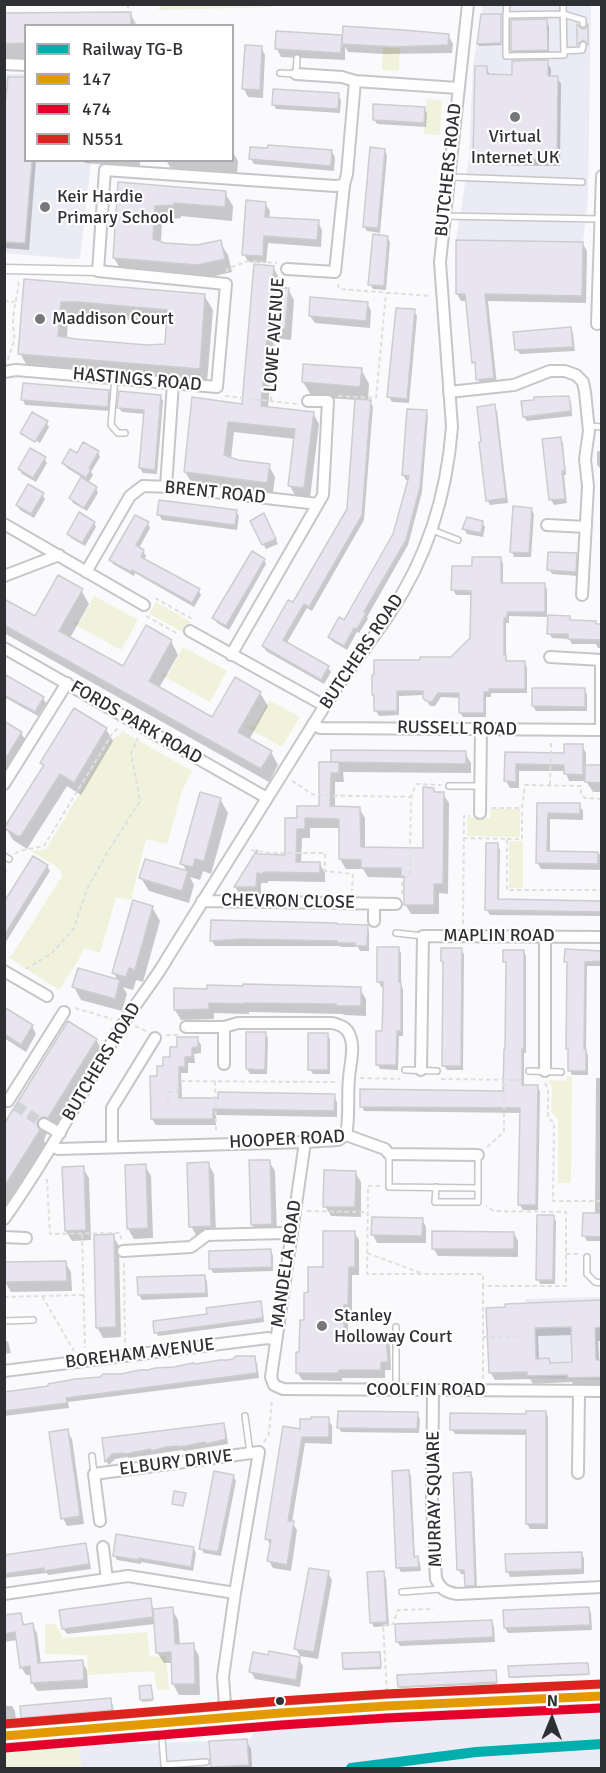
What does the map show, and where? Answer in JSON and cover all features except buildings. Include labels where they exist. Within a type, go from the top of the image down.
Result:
[{"type":"street","name":"BUTCHERS ROAD","points":[[4,1219],[60,1133],[125,1021],[167,959],[313,724],[403,593],[424,547],[446,480],[450,453],[452,427],[440,262],[468,4]]},
{"type":"street","points":[[4,64],[24,65]]},
{"type":"street","points":[[296,74],[342,76],[355,81],[458,88]]},
{"type":"street","points":[[98,271],[105,170],[344,185],[347,174],[355,81]]},
{"type":"street","points":[[144,172],[145,162]]},
{"type":"street","points":[[597,324],[602,176]]},
{"type":"street","name":"LOWE AVENUE","points":[[283,268],[335,272],[344,185]]},
{"type":"street","points":[[4,269],[98,271],[226,284]]},
{"type":"street","name":"HASTINGS ROAD","points":[[6,371],[217,387],[226,284]]},
{"type":"street","points":[[449,392],[514,385],[550,371],[565,371],[576,375],[583,382],[589,426],[585,459],[588,486],[582,595]]},
{"type":"street","points":[[166,487],[173,383]]},
{"type":"street","points":[[231,655],[323,495],[328,401],[308,400]]},
{"type":"street","name":"BRENT ROAD","points":[[86,572],[130,496],[142,486],[318,504]]},
{"type":"street","points":[[4,524],[146,606]]},
{"type":"street","points":[[547,525],[586,527]]},
{"type":"street","points":[[4,576],[58,555]]},
{"type":"street","points":[[190,631],[325,706]]},
{"type":"street","name":"FORDS PARK ROAD","points":[[4,648],[267,798]]},
{"type":"street","points":[[550,657],[601,660],[601,730]]},
{"type":"street","points":[[4,784],[67,683]]},
{"type":"street","name":"RUSSELL ROAD","points":[[313,724],[320,728],[601,730]]},
{"type":"street","points":[[480,810],[482,729]]},
{"type":"street","name":"CHEVRON CLOSE","points":[[202,901],[396,904]]},
{"type":"street","name":"CHEVRON CLOSE","points":[[374,904],[374,921]]},
{"type":"street","points":[[421,1070],[423,936]]},
{"type":"street","name":"MAPLIN ROAD","points":[[423,936],[602,937]]},
{"type":"street","points":[[544,1076],[545,936]]},
{"type":"street","points":[[4,971],[47,996]]},
{"type":"street","points":[[9,1102],[64,1012]]},
{"type":"street","points":[[186,1027],[224,1027],[238,1023],[341,1025],[347,1030],[351,1042],[346,1135]]},
{"type":"street","points":[[224,1027],[224,1064]]},
{"type":"street","points":[[112,1147],[112,1108],[155,1038]]},
{"type":"street","points":[[44,1124],[60,1133]]},
{"type":"street","name":"HOOPER ROAD","points":[[52,1146],[58,1149],[305,1142],[338,1140],[346,1135],[385,1149],[389,1154],[478,1155]]},
{"type":"street","name":"MANDELA ROAD","points":[[274,1385],[271,1377],[305,1142]]},
{"type":"street","points":[[123,1251],[191,1247],[207,1235],[283,1233],[292,1235]]},
{"type":"street","points":[[4,1238],[26,1238]]},
{"type":"street","name":"BOREHAM AVENUE","points":[[4,1371],[85,1356],[125,1356],[268,1338],[276,1340]]},
{"type":"street","name":"COOLFIN ROAD","points":[[274,1385],[283,1389],[602,1391]]},
{"type":"street","name":"MURRAY SQUARE","points":[[433,1391],[432,1505],[436,1579],[441,1589],[456,1594],[602,1587]]},
{"type":"street","points":[[578,1473],[579,1391]]},
{"type":"street","points":[[226,1718],[223,1677],[254,1453]]},
{"type":"street","name":"ELBURY DRIVE","points":[[100,1521],[94,1473],[254,1453]]},
{"type":"street","points":[[103,1547],[107,1579]]},
{"type":"street","points":[[4,1594],[128,1576],[234,1593]]},
{"type":"street","points":[[4,1736],[387,1706],[602,1696]]},
{"type":"lane","points":[[507,4],[506,56],[564,56],[563,4]]},
{"type":"lane","points":[[506,15],[563,14],[583,20],[583,24]]},
{"type":"lane","points":[[564,51],[582,50],[583,45]]},
{"type":"lane","points":[[280,73],[296,74],[297,58]]},
{"type":"lane","points":[[450,177],[582,182]]},
{"type":"lane","points":[[444,216],[600,219]]},
{"type":"lane","points":[[115,378],[111,425],[118,433],[125,434]]},
{"type":"lane","points":[[589,426],[602,427]]},
{"type":"lane","points":[[430,530],[458,540]]},
{"type":"lane","points":[[449,786],[481,786]]},
{"type":"lane","name":"MAPLIN ROAD","points":[[396,933],[423,936]]},
{"type":"lane","points":[[405,1070],[437,1071]]},
{"type":"lane","points":[[529,1071],[544,1076],[561,1072]]},
{"type":"lane","points":[[389,1154],[388,1186],[478,1188]]},
{"type":"lane","points":[[436,1187],[435,1202],[478,1202],[478,1155]]},
{"type":"lane","points":[[587,1257],[587,1274],[595,1282],[602,1283]]},
{"type":"lane","points":[[4,1321],[33,1320]]},
{"type":"lane","points":[[396,1328],[396,1390]]},
{"type":"lane","points":[[245,1416],[254,1453]]},
{"type":"lane","name":"ELBURY DRIVE","points":[[92,1456],[94,1473]]},
{"type":"lane","points":[[402,1592],[441,1589]]},
{"type":"lane","points":[[161,1724],[164,1765],[206,1762]]},
{"type":"path","points":[[128,4],[128,12]]},
{"type":"path","points":[[226,284],[227,269],[248,261],[280,263],[283,268]]},
{"type":"path","points":[[6,371],[14,340],[13,324],[18,295],[19,268]]},
{"type":"path","name":"LOWE AVENUE","points":[[271,401],[283,268]]},
{"type":"path","points":[[339,289],[442,297]]},
{"type":"path","points":[[328,401],[336,396],[376,398],[386,292]]},
{"type":"path","points":[[4,301],[15,302]]},
{"type":"path","points":[[217,387],[224,396],[302,405],[308,400]]},
{"type":"path","points":[[153,597],[195,621],[190,631],[186,638],[144,615],[146,606],[153,597]]},
{"type":"path","points":[[7,857],[19,851],[44,846],[112,734],[127,718]]},
{"type":"path","points":[[22,973],[52,953],[74,928],[87,889],[140,801],[131,753],[142,727]]},
{"type":"path","points":[[550,785],[551,730]]},
{"type":"path","points":[[281,775],[314,795],[411,797]]},
{"type":"path","points":[[402,882],[410,872],[411,797],[416,784],[449,786]]},
{"type":"path","points":[[463,838],[522,839],[525,785],[581,786],[581,794],[585,798],[602,799]]},
{"type":"path","points":[[480,810],[522,808]]},
{"type":"path","points":[[462,936],[464,816]]},
{"type":"path","points":[[507,839],[507,890],[602,890]]},
{"type":"path","points":[[235,849],[270,853],[325,853],[325,871],[353,874],[352,903]]},
{"type":"path","points":[[47,996],[103,1017],[125,1021]]},
{"type":"path","points":[[544,1076],[548,1089],[548,1118],[554,1123],[553,1201],[602,1201]]},
{"type":"path","points":[[168,1107],[168,1092],[177,1092],[178,1081],[400,1079]]},
{"type":"path","points":[[433,1079],[524,1080]]},
{"type":"path","points":[[478,1155],[504,1132],[504,1079]]},
{"type":"path","name":"HOOPER ROAD","points":[[215,1081],[216,1144]]},
{"type":"path","points":[[47,1178],[50,1234],[120,1233],[123,1251],[125,1356]]},
{"type":"path","points":[[388,1186],[368,1186],[367,1274],[483,1274],[483,1381]]},
{"type":"path","points":[[478,1202],[494,1211],[566,1212],[566,1286],[483,1286]]},
{"type":"path","points":[[295,1211],[367,1212]]},
{"type":"path","points":[[42,1296],[75,1353],[85,1356],[82,1234]]},
{"type":"path","points":[[367,1253],[424,1274]]},
{"type":"path","points":[[4,1297],[83,1295]]},
{"type":"path","points":[[483,1337],[524,1336]]},
{"type":"path","points":[[254,1453],[268,1434],[274,1385]]},
{"type":"path","points":[[387,1695],[383,1625],[393,1624],[398,1610],[434,1609]]},
{"type":"shaded area","points":[[483,5],[591,5],[588,198],[583,242],[582,296],[456,294],[456,240],[469,158],[473,66]]},
{"type":"shaded area","name":"Keir Hardie Primary School","points":[[6,74],[24,74],[24,162],[91,162],[80,258],[5,253],[4,78]]},
{"type":"shaded area","points":[[601,1297],[601,1380],[527,1378],[525,1299]]},
{"type":"shaded area","points":[[601,1708],[601,1768],[81,1768],[79,1741],[131,1738],[140,1744],[250,1739],[256,1727]]},
{"type":"green space","points":[[163,4],[256,4],[277,7],[158,10]]},
{"type":"green space","points":[[383,47],[400,48],[399,71],[382,70]]},
{"type":"green space","points":[[427,99],[442,102],[440,135],[424,134]]},
{"type":"green space","points":[[94,596],[138,620],[121,650],[72,623],[80,622]]},
{"type":"green space","points":[[156,602],[191,622],[186,634],[149,614]]},
{"type":"green space","points":[[183,647],[227,671],[210,702],[161,675],[169,673]]},
{"type":"green space","points":[[269,700],[300,717],[282,747],[246,727],[255,725]]},
{"type":"green space","points":[[122,731],[192,771],[182,791],[167,844],[146,839],[131,900],[116,897],[100,953],[84,948],[59,990],[8,957],[12,955],[62,876],[60,869],[31,851],[46,849],[113,738],[120,735]]},
{"type":"green space","points":[[490,809],[520,809],[520,837],[467,836],[467,817],[490,818]]},
{"type":"green space","points":[[509,841],[523,841],[523,888],[509,888]]},
{"type":"green space","points":[[567,1076],[572,1076],[571,1183],[558,1183],[558,1119],[551,1112],[552,1088],[548,1080],[566,1081]]},
{"type":"green space","points":[[45,1624],[56,1624],[63,1638],[147,1632],[150,1657],[166,1656],[169,1690],[157,1689],[154,1671],[88,1675],[87,1655],[45,1654]]},
{"type":"green space","points":[[79,1741],[81,1768],[5,1768],[5,1747]]},
{"type":"tunnel","points":[[16,1106],[44,1124]]},
{"type":"rail line","name":"TG-B","points":[[351,1768],[476,1752],[602,1744]]},
{"type":"transit line","name":"N551","points":[[4,1724],[280,1701],[601,1684]]},
{"type":"transit line","name":"147","points":[[4,1736],[281,1713],[602,1696]]},
{"type":"transit line","name":"474","points":[[5,1748],[282,1725],[602,1708]]},
{"type":"place","name":"Virtual Internet UK","points":[[515,117]]},
{"type":"place","name":"Keir Hardie Primary School","points":[[45,207]]},
{"type":"place","name":"Maddison Court","points":[[40,319]]},
{"type":"place","name":"Stanley Holloway Court","points":[[322,1326]]}]
